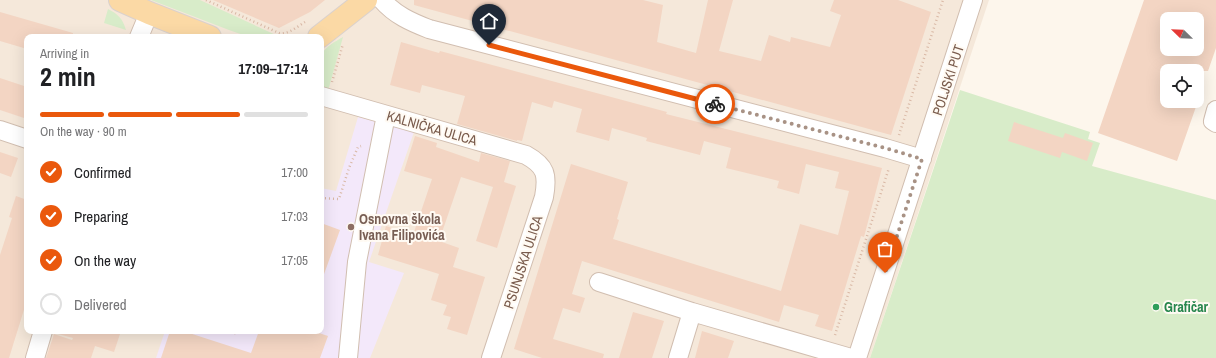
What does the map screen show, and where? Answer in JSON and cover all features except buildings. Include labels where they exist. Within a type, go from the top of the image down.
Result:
[{"type":"main road","points":[[120,0],[202,34]]},
{"type":"main road","points":[[317,32],[366,0]]},
{"type":"street","points":[[382,0],[401,17],[428,29],[922,159]]},
{"type":"street","name":"POLJSKI PUT","points":[[857,358],[973,0]]},
{"type":"street","points":[[139,34],[149,13]]},
{"type":"street","name":"KALNIČKA ULICA","points":[[324,96],[526,155],[541,165]]},
{"type":"street","points":[[1216,110],[1213,121],[1216,123]]},
{"type":"street","points":[[348,358],[358,262],[386,115]]},
{"type":"street","points":[[0,130],[24,138]]},
{"type":"street","name":"PSUNJSKA ULICA","points":[[491,358],[544,197],[547,185],[546,177],[541,165]]},
{"type":"street","points":[[599,282],[692,312],[851,358]]},
{"type":"street","points":[[678,358],[692,312]]},
{"type":"street","points":[[35,358],[42,334]]},
{"type":"path","points":[[206,0],[279,33],[317,32]]},
{"type":"path","points":[[830,352],[943,0]]},
{"type":"path","points":[[324,93],[343,42]]},
{"type":"path","points":[[324,198],[338,200],[348,168],[358,147],[383,134]]},
{"type":"shaded area","points":[[0,0],[989,0],[870,358],[0,358]]},
{"type":"shaded area","name":"Osnovna škola Ivana Filipovića","points":[[358,117],[414,132],[369,262],[404,273],[370,358],[156,358],[164,334],[324,334],[324,189],[336,191]]},
{"type":"green space","points":[[151,0],[200,0],[274,34],[240,34]]},
{"type":"green space","points":[[108,9],[120,17],[126,30],[104,23]]},
{"type":"green space","points":[[343,37],[328,91],[324,86],[324,51],[334,42]]},
{"type":"green space","points":[[960,90],[1090,132],[1088,139],[1100,143],[1092,166],[1216,200],[1216,358],[870,358]]},
{"type":"way so far","points":[[715,104],[922,159],[885,273]]},
{"type":"place","name":"Osnovna škola Ivana Filipovića","points":[[351,227]]},
{"type":"place","name":"Grafičar","points":[[1156,307]]},
{"type":"route","points":[[489,45],[715,104]]}]
